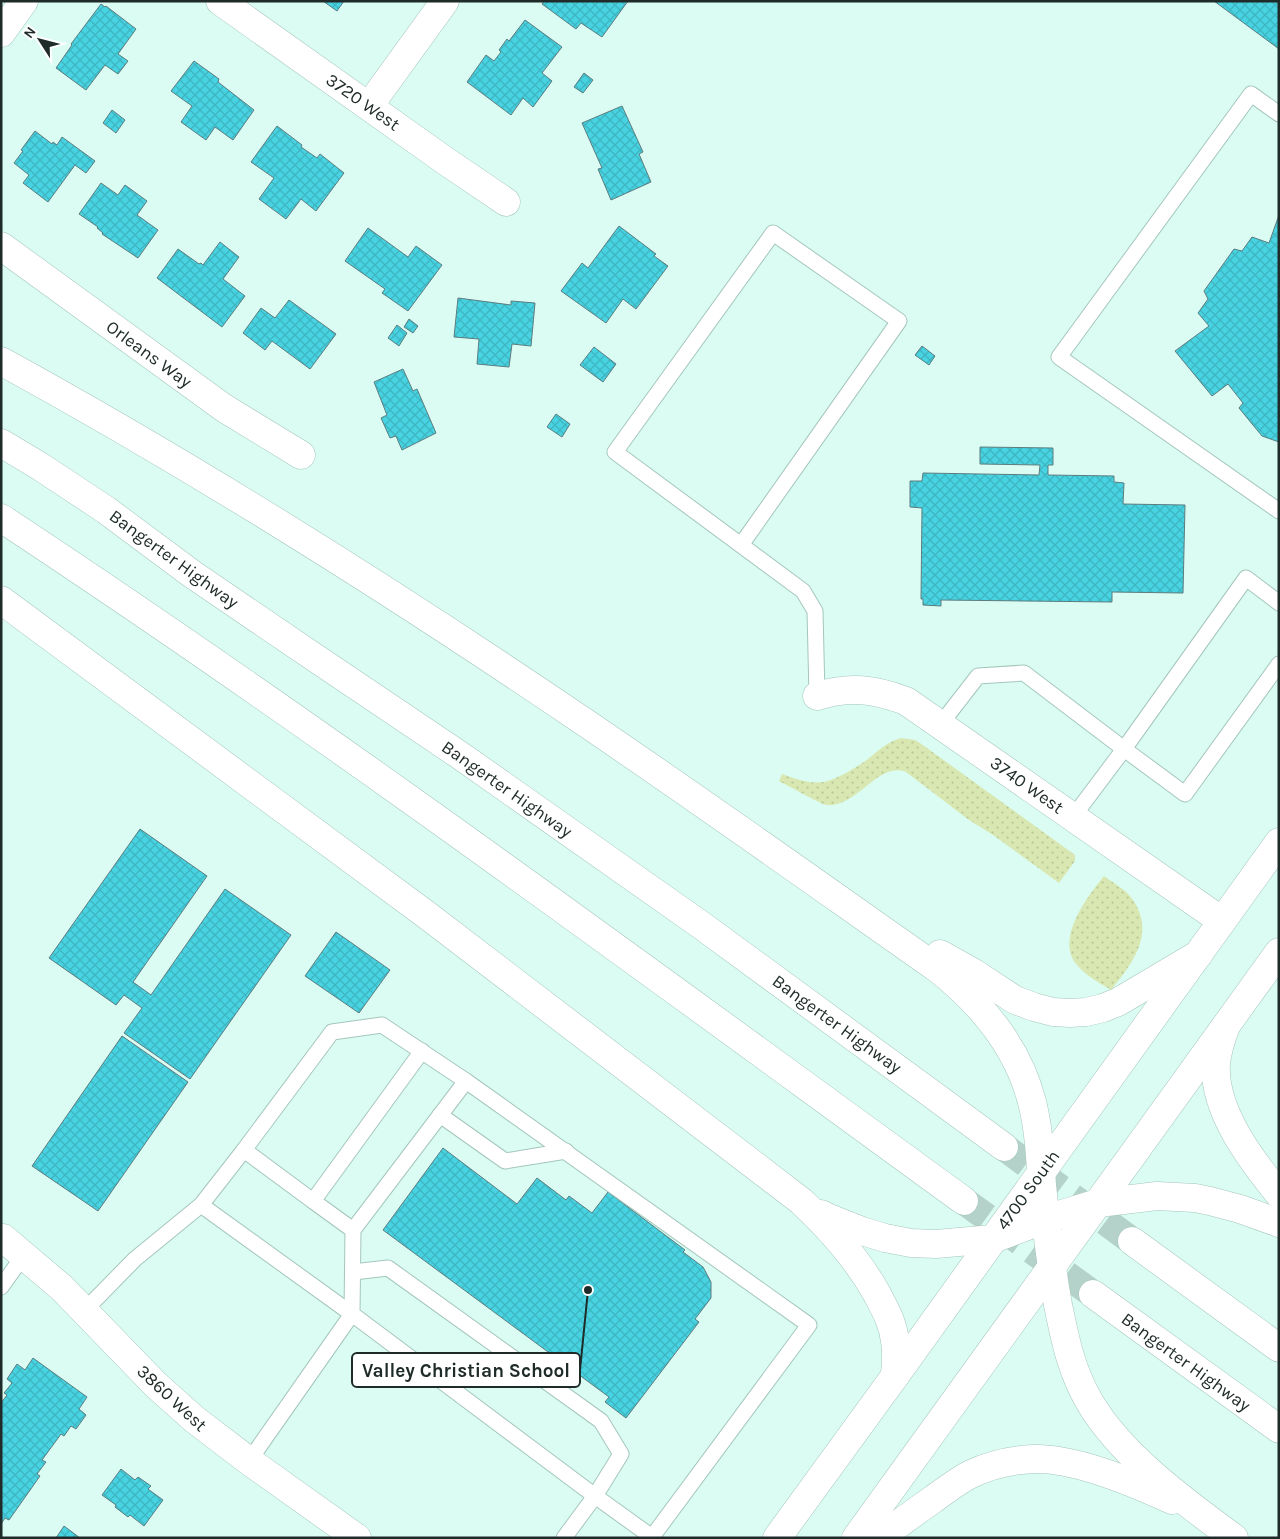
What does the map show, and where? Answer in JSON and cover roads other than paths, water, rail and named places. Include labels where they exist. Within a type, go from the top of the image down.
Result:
[{"type":"main road","points":[[1,33],[24,1]]},
{"type":"main road","name":"3720 West","points":[[220,1],[506,202]]},
{"type":"main road","points":[[369,106],[445,1]]},
{"type":"main road","name":"Orleans Way","points":[[1,246],[224,408],[301,455]]},
{"type":"main road","points":[[1,360],[143,441],[361,575],[575,715],[938,969],[959,986],[996,1027],[1011,1050],[1023,1075],[1032,1101],[1036,1119],[1052,1266],[1066,1348],[1076,1375],[1089,1401],[1104,1424],[1122,1445],[1177,1494],[1224,1530]]},
{"type":"main road","name":"Bangerter Highway","points":[[1,443],[106,510],[192,574],[483,771],[701,925],[1004,1147]]},
{"type":"main road","points":[[1,518],[384,780],[964,1201]]},
{"type":"main road","points":[[1,600],[421,910],[801,1201],[829,1218],[862,1232],[885,1238],[910,1243],[936,1244],[993,1239],[1046,1219],[1098,1203],[1157,1196],[1195,1198],[1240,1209],[1279,1223]]},
{"type":"main road","name":"3740 West","points":[[817,696],[851,689],[869,690],[906,701],[1222,921]]},
{"type":"main road","name":"4700 South","points":[[777,1538],[1279,842]]},
{"type":"main road","points":[[875,925],[950,959],[1015,1000],[1053,1012],[1086,1012],[1118,1002],[1199,954]]},
{"type":"main road","points":[[856,1538],[1279,952]]},
{"type":"main road","points":[[1226,1026],[1219,1044],[1216,1064],[1217,1084],[1224,1111],[1248,1152],[1279,1194]]},
{"type":"main road","points":[[801,1201],[831,1231],[853,1257],[868,1278],[886,1310],[895,1340],[895,1376]]},
{"type":"main road","name":"3860 West","points":[[2,1236],[56,1282],[176,1404],[211,1433],[357,1538]]},
{"type":"main road","points":[[1132,1241],[1279,1348]]},
{"type":"main road","name":"Bangerter Highway","points":[[1093,1294],[1279,1429]]},
{"type":"main road","points":[[880,1538],[950,1487],[970,1475],[991,1466],[1035,1459],[1056,1460],[1112,1475],[1147,1488],[1182,1505],[1224,1530]]},
{"type":"lane","points":[[1279,114],[1251,94],[1059,357],[1279,510]]},
{"type":"lane","points":[[741,545],[899,321],[773,233],[614,452],[803,591],[815,610],[817,696]]},
{"type":"lane","points":[[1073,817],[1246,578],[1279,603]]},
{"type":"lane","points":[[940,724],[978,676],[1024,672],[1186,794],[1279,664]]},
{"type":"lane","points":[[84,1311],[135,1259],[201,1204],[332,1032],[382,1025],[566,1151],[809,1325],[652,1537],[201,1204]]},
{"type":"lane","points":[[313,1201],[422,1051]]},
{"type":"lane","points":[[249,1461],[352,1314],[353,1230],[466,1081]]},
{"type":"lane","points":[[440,1115],[505,1161],[566,1151]]},
{"type":"lane","points":[[244,1150],[353,1230]]},
{"type":"lane","points":[[1,1287],[24,1256]]},
{"type":"lane","points":[[353,1272],[388,1268],[601,1421],[621,1454],[595,1496],[564,1538]]},
{"type":"tunnel","points":[[1004,1147],[1132,1241]]},
{"type":"tunnel","points":[[964,1201],[1093,1294]]},
{"type":"place","name":"Valley Christian School","points":[[588,1290]]}]
